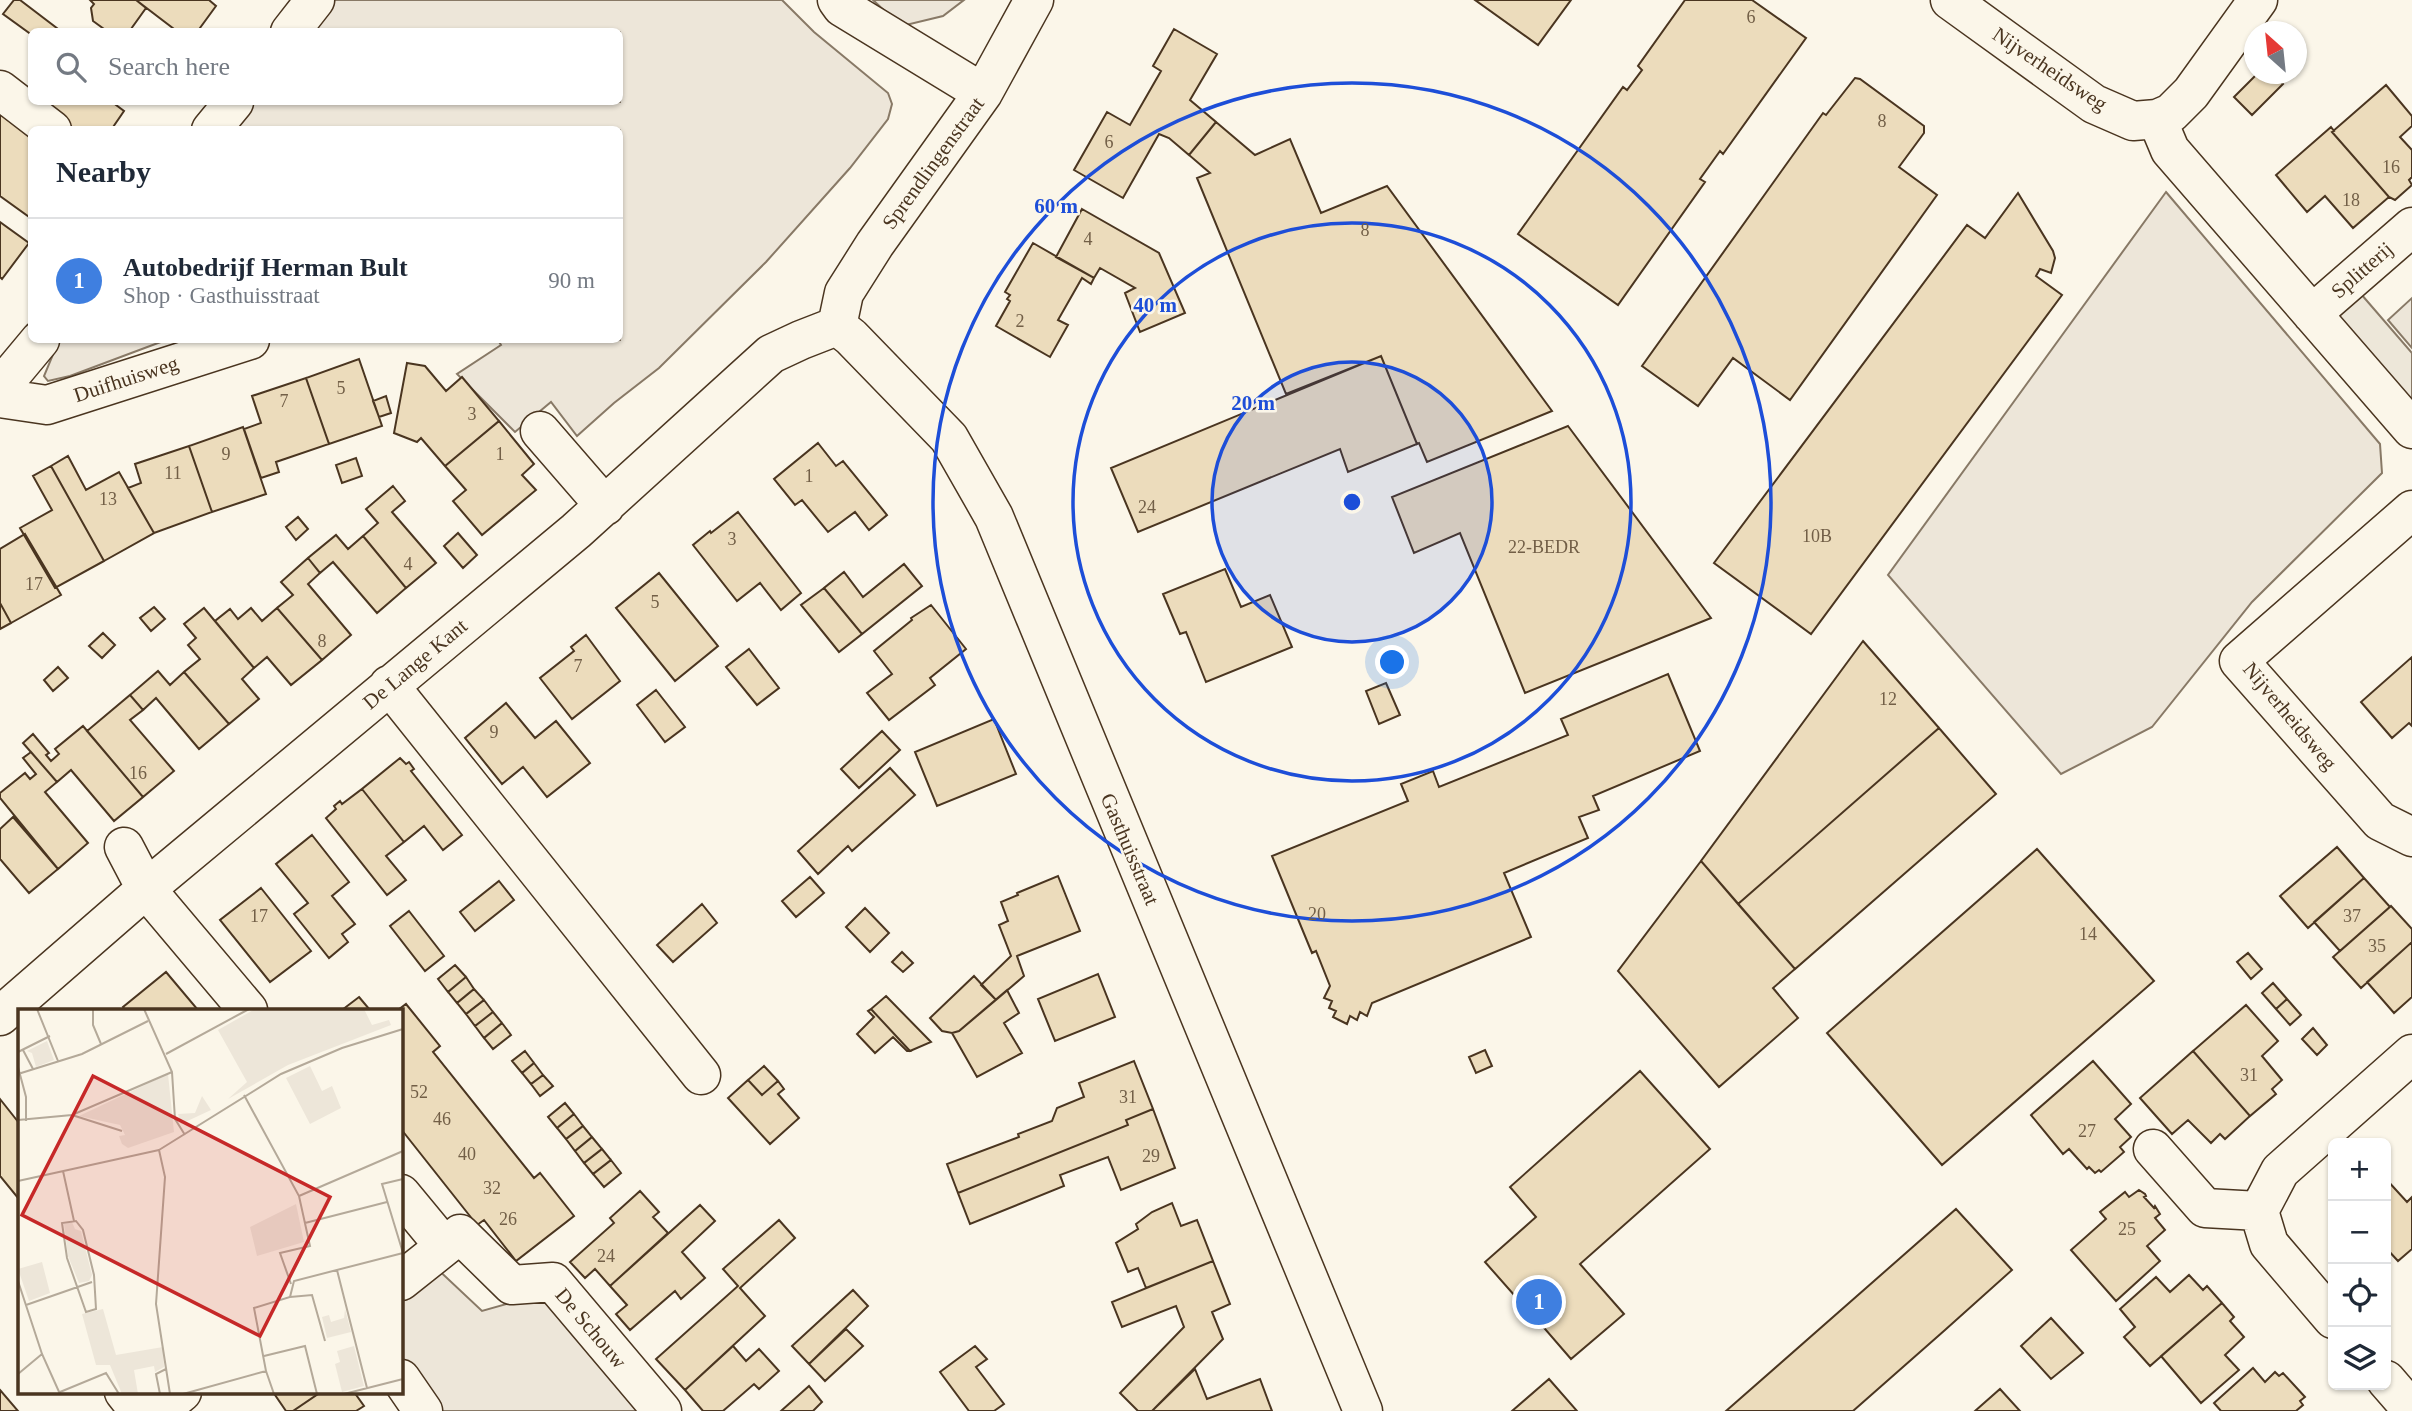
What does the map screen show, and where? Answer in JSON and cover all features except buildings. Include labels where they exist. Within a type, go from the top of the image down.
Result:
[{"type":"street","points":[[292,28],[315,0]]},
{"type":"street","points":[[838,0],[842,7],[983,93]]},
{"type":"street","name":"Sprendlingenstraat","points":[[837,326],[844,293],[869,253],[983,93],[1034,0]]},
{"type":"street","name":"Nijverheidsweg","points":[[1950,0],[2094,104],[2133,121],[2157,119]]},
{"type":"street","points":[[2258,0],[2191,93],[2171,113],[2157,119],[2170,150],[2412,429]]},
{"type":"street","points":[[0,90],[47,126]]},
{"type":"street","points":[[214,126],[231,105]]},
{"type":"street","name":"Splitterij","points":[[2312,314],[2412,227]]},
{"type":"street","name":"De Lange Kant","points":[[0,1016],[146,889],[605,506],[771,354],[837,326]]},
{"type":"street","name":"Gasthuisstraat","points":[[837,326],[851,337],[949,438],[994,517],[1363,1411]]},
{"type":"street","points":[[0,388],[38,343]]},
{"type":"street","name":"Duifhuisweg","points":[[0,398],[47,405],[241,343]]},
{"type":"street","points":[[540,431],[605,506]]},
{"type":"street","name":"Nijverheidsweg","points":[[2412,510],[2239,661],[2381,821],[2412,837]]},
{"type":"street","points":[[389,685],[701,1075]]},
{"type":"street","points":[[124,847],[146,889],[247,1009]]},
{"type":"street","points":[[2328,1313],[2269,1244],[2259,1211],[2280,1171],[2412,1054]]},
{"type":"street","points":[[2153,1149],[2205,1208],[2259,1211]]},
{"type":"street","points":[[402,1195],[444,1246],[402,1280]]},
{"type":"street","name":"De Schouw","points":[[444,1246],[460,1234],[512,1285],[553,1282],[662,1411]]},
{"type":"street","points":[[402,1380],[423,1411]]},
{"type":"street","points":[[2391,1386],[2412,1410]]},
{"type":"street","points":[[126,1394],[139,1411]]},
{"type":"street","points":[[159,1411],[179,1394]]},
{"type":"shaded area","points":[[335,0],[782,0],[814,32],[888,93],[892,104],[888,119],[850,168],[766,262],[659,368],[577,436],[551,402],[515,432],[457,374],[501,345],[500,343],[623,343],[623,126],[234,126],[252,105],[623,105],[623,28],[312,28]]},
{"type":"shaded area","points":[[873,0],[964,0],[943,16],[906,25],[888,14]]},
{"type":"shaded area","points":[[2166,192],[2380,444],[2382,473],[2252,602],[2152,727],[2061,774],[1888,575]]},
{"type":"shaded area","points":[[2361,294],[2412,353],[2412,402],[2336,315]]},
{"type":"shaded area","points":[[2412,298],[2412,348],[2388,320]]},
{"type":"shaded area","points":[[58,343],[158,343],[70,376],[48,381],[44,376]]},
{"type":"shaded area","points":[[431,1263],[482,1311],[541,1294],[641,1411],[438,1411],[402,1359],[402,1285]]},
{"type":"place","name":"Autobedrijf Herman Bult","points":[[1539,1302]]}]
